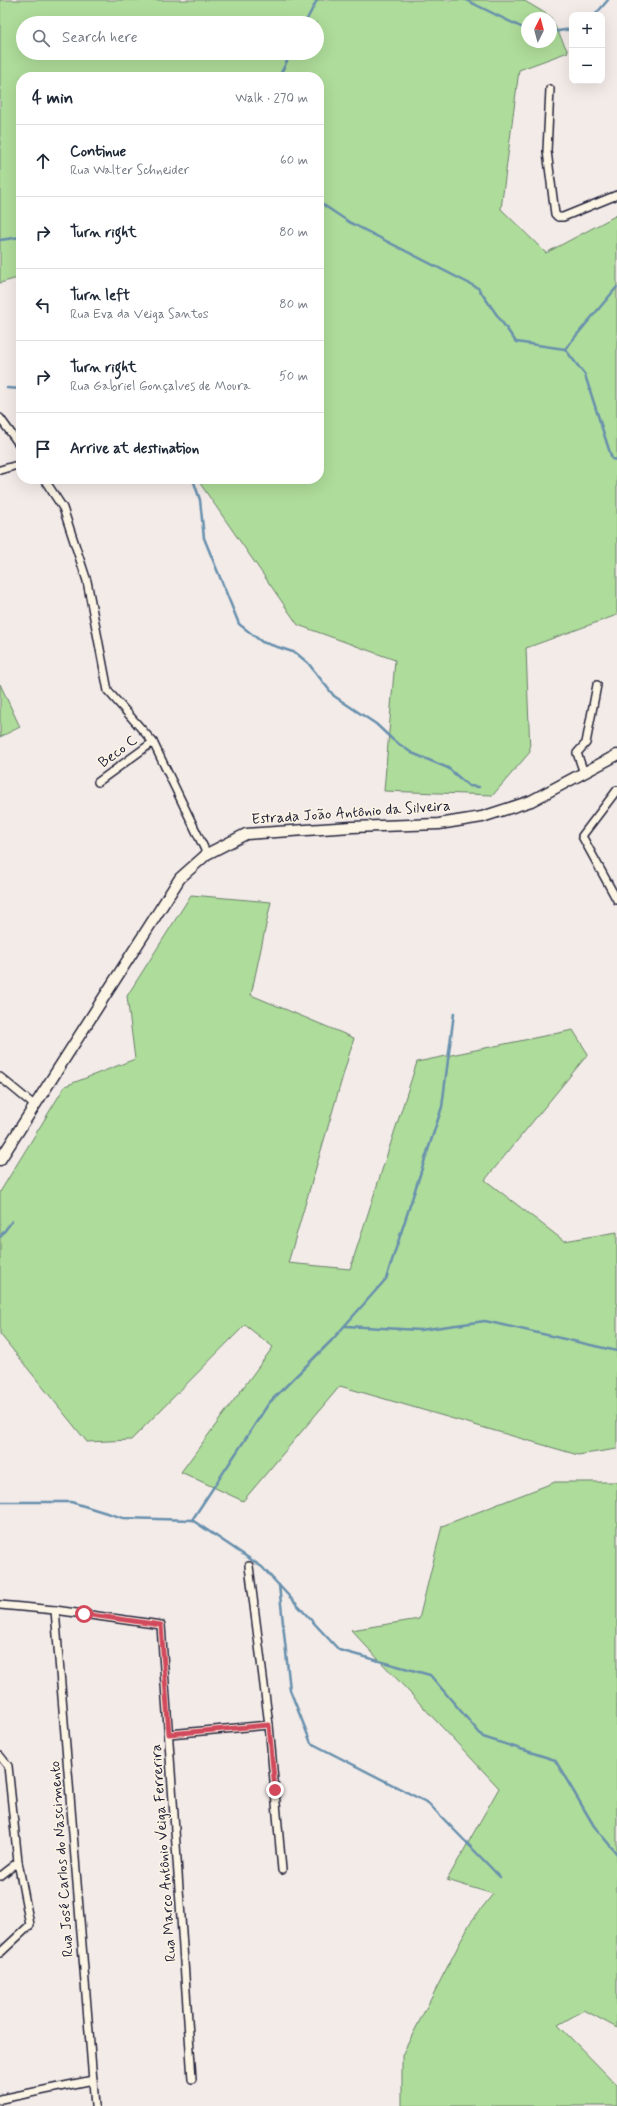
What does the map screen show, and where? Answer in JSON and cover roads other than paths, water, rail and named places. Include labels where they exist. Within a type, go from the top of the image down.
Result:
[{"type":"main road","name":"Estrada João Antônio da Silveira","points":[[2,1153],[180,878],[207,854],[246,834],[352,827],[439,824],[482,817],[531,801],[617,755]]},
{"type":"street","points":[[550,89],[547,151],[555,214],[558,217],[563,217],[617,194]]},
{"type":"street","points":[[0,418],[16,440]]},
{"type":"street","points":[[0,470],[16,465]]},
{"type":"street","points":[[47,484],[63,508],[87,581],[108,691],[154,742],[207,854]]},
{"type":"street","points":[[584,773],[577,753],[586,743],[597,685]]},
{"type":"street","name":"Beco C","points":[[98,782],[154,742]]},
{"type":"street","points":[[617,790],[582,836],[617,900]]},
{"type":"street","points":[[0,1077],[34,1104]]},
{"type":"street","points":[[249,1566],[269,1725],[282,1870]]},
{"type":"street","points":[[0,1605],[55,1610]]},
{"type":"street","name":"Rua Marco Antônio Veiga Ferrerira","points":[[55,1610],[161,1625],[192,2079]]},
{"type":"street","name":"Rua José Carlos do Nascimento","points":[[55,1610],[95,2106]]},
{"type":"street","points":[[169,1734],[269,1725]]},
{"type":"street","points":[[0,1756],[8,1766],[18,1862],[30,1925],[0,1953]]},
{"type":"street","points":[[0,1876],[18,1862]]},
{"type":"street","points":[[1,2099],[93,2080]]},
{"type":"waterway","points":[[309,16],[317,0]]},
{"type":"waterway","points":[[466,0],[521,27]]},
{"type":"waterway","points":[[598,12],[608,0]]},
{"type":"waterway","points":[[557,31],[569,29]]},
{"type":"waterway","points":[[282,72],[288,60]]},
{"type":"waterway","points":[[324,205],[349,222],[478,288],[516,342],[565,349],[585,375],[612,459],[617,460]]},
{"type":"waterway","points":[[0,240],[16,238]]},
{"type":"waterway","points":[[565,349],[617,287]]},
{"type":"waterway","points":[[7,388],[16,389]]},
{"type":"waterway","points":[[195,484],[200,500],[204,538],[239,624],[262,642],[296,653],[308,663],[334,696],[376,724],[393,740],[412,753],[448,768],[469,786],[479,787]]},
{"type":"waterway","points":[[192,1520],[269,1403],[332,1340],[386,1279],[442,1107],[454,1013]]},
{"type":"waterway","points":[[0,1237],[12,1221]]},
{"type":"waterway","points":[[345,1326],[420,1330],[485,1321],[617,1351]]},
{"type":"waterway","points":[[0,1502],[71,1502],[123,1518],[192,1520],[262,1567],[339,1650],[430,1675],[483,1737],[555,1760],[594,1826],[617,1854]]},
{"type":"waterway","points":[[279,1585],[290,1690],[311,1743],[428,1803],[500,1877]]}]
